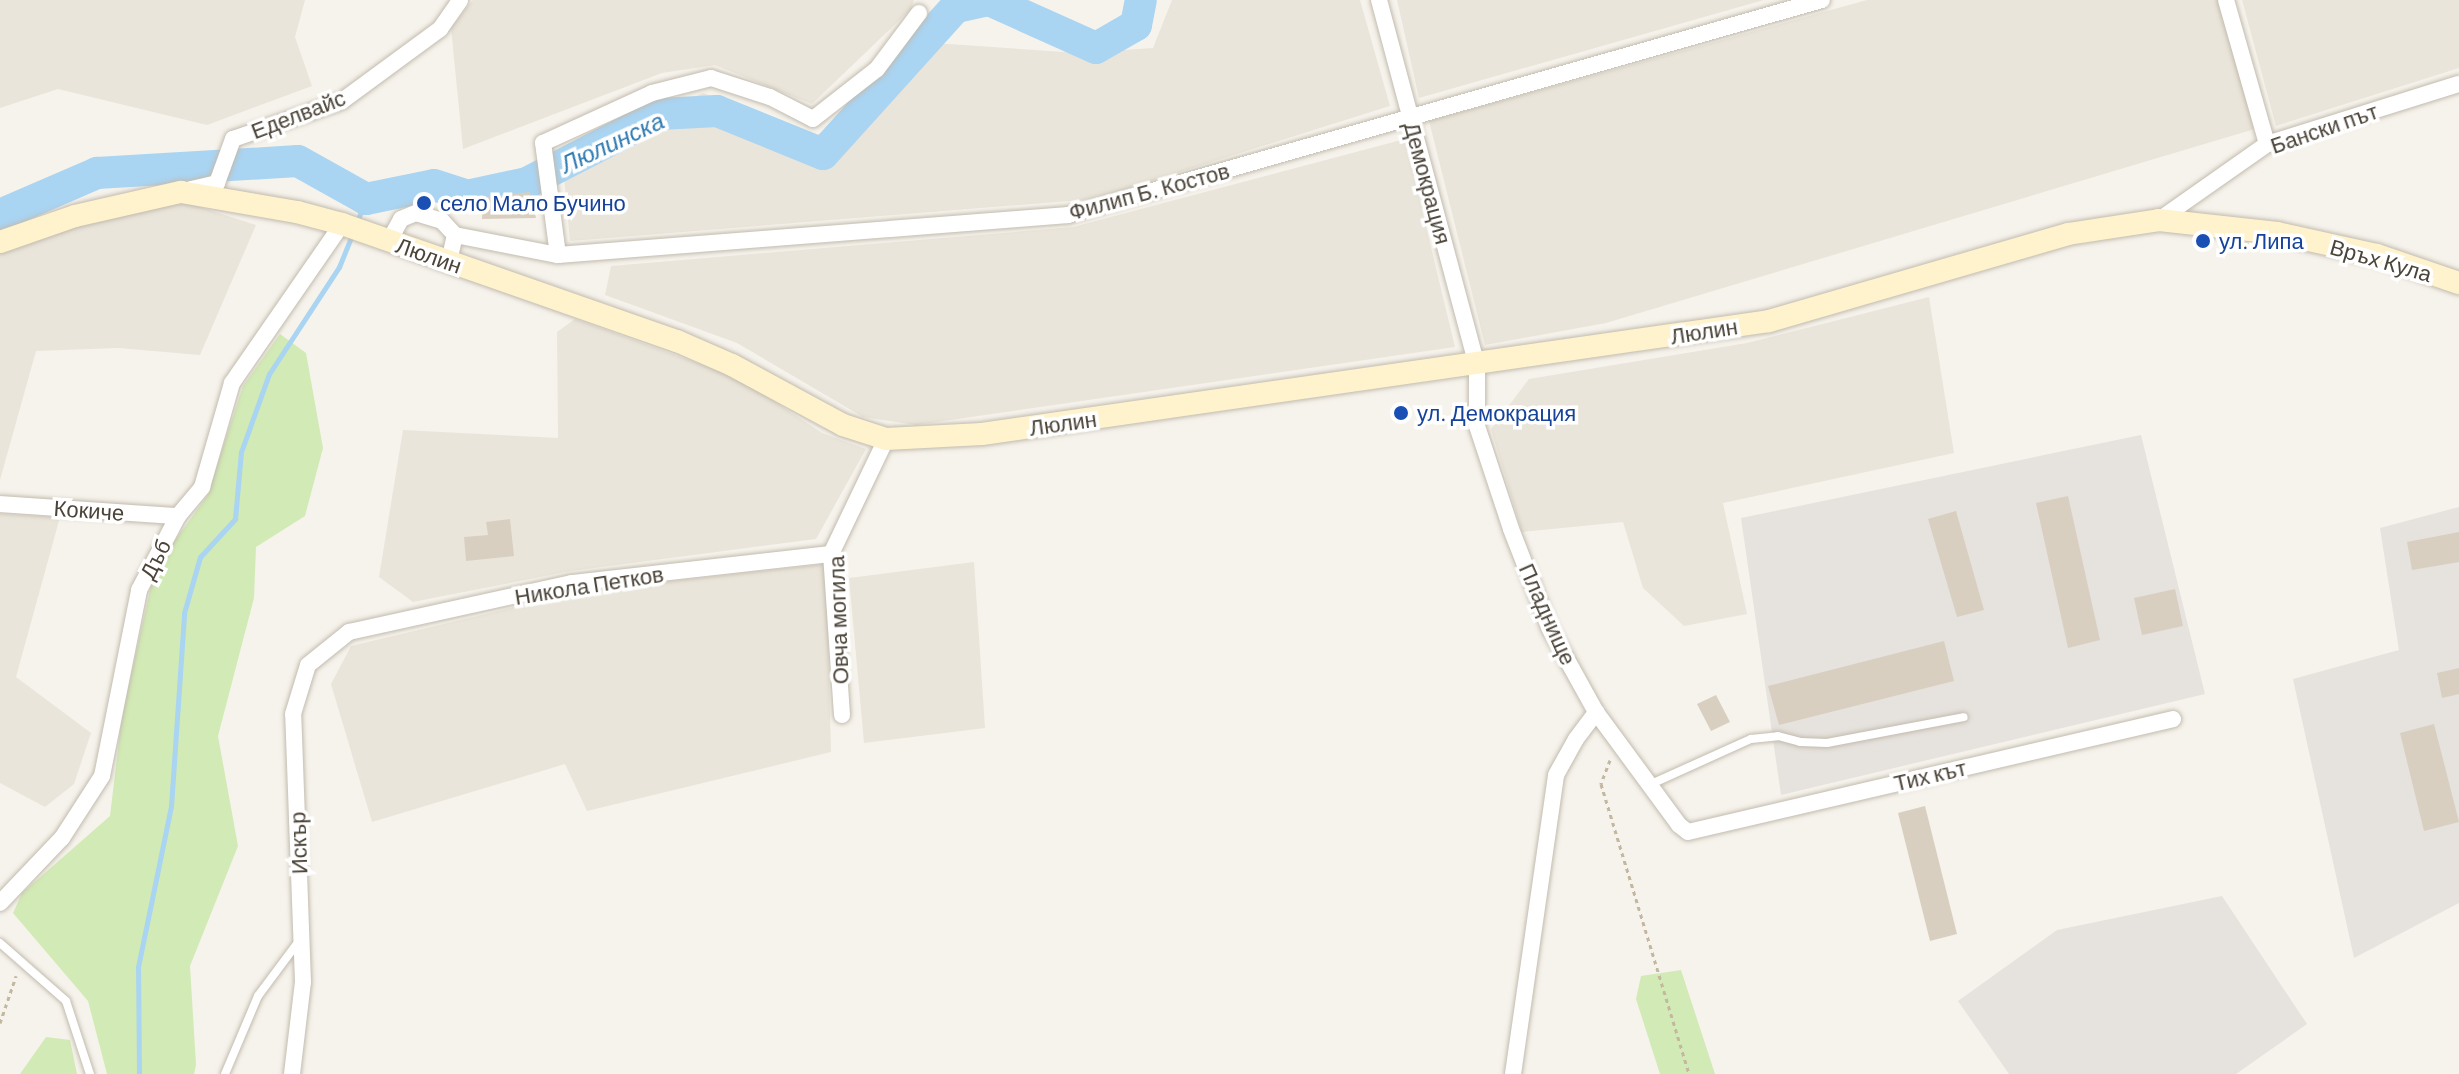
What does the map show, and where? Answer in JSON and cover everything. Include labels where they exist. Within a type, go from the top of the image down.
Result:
[{"type":"street","name":"Еделвайс","points":[[181,192],[217,183],[233,139],[342,101],[440,29],[460,0]]},
{"type":"street","name":"Демокрация","points":[[1379,0],[1477,366]]},
{"type":"street","name":"Филип Б. Костов","points":[[455,235],[558,255],[1068,215],[1822,0]]},
{"type":"street","points":[[2226,0],[2267,144]]},
{"type":"street","points":[[558,255],[543,143],[652,93],[711,78],[770,97],[813,119],[877,69],[919,13]]},
{"type":"street","name":"Бански път","points":[[2159,220],[2267,144],[2459,84]]},
{"type":"street","name":"Люлин","points":[[0,242],[75,216],[181,192],[237,199],[342,224],[677,341],[732,365],[832,420],[886,439],[982,434],[1477,366],[1769,321],[2068,234],[2159,220]]},
{"type":"street","points":[[389,241],[401,219],[416,213],[442,221],[455,235],[449,262]]},
{"type":"street","name":"Връх Кула","points":[[2159,220],[2277,233],[2377,255],[2459,283]]},
{"type":"street","name":"Дъб","points":[[0,903],[62,838],[102,776],[139,590],[178,516],[202,487],[232,383],[342,224]]},
{"type":"street","name":"Пладнище","points":[[1477,366],[1477,426],[1511,529],[1550,629],[1619,747],[1688,832]]},
{"type":"street","name":"Овча могила","points":[[842,715],[831,554],[886,439]]},
{"type":"street","name":"Кокиче","points":[[0,504],[178,516]]},
{"type":"street","name":"Никола Петков","points":[[349,632],[572,583],[831,554]]},
{"type":"street","name":"Искър","points":[[292,1074],[303,982],[293,714],[308,665],[349,632]]},
{"type":"street","points":[[1513,1074],[1556,775],[1576,739],[1596,712]]},
{"type":"street","name":"Тих кът","points":[[1688,832],[2173,719]]},
{"type":"lane","points":[[1648,786],[1751,739],[1778,736],[1800,742],[1827,743],[1964,717]]},
{"type":"lane","points":[[225,1074],[258,996],[301,937]]},
{"type":"lane","points":[[0,943],[66,1001],[90,1074]]},
{"type":"path","points":[[1619,747],[1606,766],[1601,784],[1689,1074]]},
{"type":"path","points":[[0,1023],[23,962]]},
{"type":"shaded area","points":[[0,0],[305,0],[295,37],[312,86],[207,125],[58,89],[0,108]]},
{"type":"shaded area","points":[[473,0],[914,0],[911,9],[812,104],[715,65],[662,73],[463,149],[451,28]]},
{"type":"shaded area","points":[[1172,0],[1360,0],[1390,106],[1094,199],[570,241],[562,156],[703,93],[816,135],[879,114],[934,43],[1079,53],[1153,48]]},
{"type":"shaded area","points":[[1397,0],[1764,0],[1419,98]]},
{"type":"shaded area","points":[[1867,0],[2221,0],[2258,128],[1606,323],[1485,345],[1429,121]]},
{"type":"shaded area","points":[[2242,0],[2459,0],[2459,68],[2276,126]]},
{"type":"shaded area","points":[[1405,139],[1455,347],[916,425],[863,417],[737,343],[605,295],[611,266],[1073,227]]},
{"type":"shaded area","points":[[178,200],[256,225],[200,355],[118,348],[36,351],[0,480],[0,251],[59,229]]},
{"type":"shaded area","points":[[1929,297],[1954,453],[1723,503],[1747,614],[1684,626],[1643,588],[1623,522],[1522,532],[1491,429],[1529,379],[1747,343]]},
{"type":"shaded area","points":[[575,319],[739,378],[822,433],[866,449],[816,539],[571,571],[413,602],[379,577],[403,430],[558,438],[557,332]]},
{"type":"shaded area","points":[[2141,435],[2205,694],[1781,795],[1741,518]]},
{"type":"shaded area","points":[[2459,507],[2459,903],[2354,958],[2293,679],[2399,650],[2380,528]]},
{"type":"shaded area","points":[[0,514],[60,517],[16,677],[91,733],[74,784],[45,807],[0,783]]},
{"type":"shaded area","points":[[974,562],[985,728],[864,743],[849,578]]},
{"type":"shaded area","points":[[826,564],[831,752],[587,811],[565,764],[372,822],[331,684],[351,646],[582,591]]},
{"type":"shaded area","points":[[2222,896],[2307,1024],[2236,1074],[2009,1074],[1958,1001],[2057,930]]},
{"type":"green space","points":[[280,334],[306,353],[323,448],[305,516],[256,547],[254,598],[218,736],[238,846],[190,966],[194,1074],[107,1074],[88,1001],[13,913],[22,893],[110,816],[122,715],[155,568],[207,496],[243,386]]},
{"type":"green space","points":[[1681,970],[1715,1074],[1660,1074],[1636,999],[1641,976]]},
{"type":"green space","points":[[46,1037],[70,1040],[77,1074],[20,1074]]},
{"type":"building","points":[[530,192],[536,218],[482,219],[483,197]]},
{"type":"building","points":[[2068,496],[2100,640],[2068,648],[2036,503]]},
{"type":"building","points":[[1956,511],[1984,610],[1957,617],[1928,519]]},
{"type":"building","points":[[510,519],[514,556],[466,561],[464,537],[488,535],[486,522]]},
{"type":"building","points":[[2459,532],[2459,562],[2412,570],[2407,542]]},
{"type":"building","points":[[2175,589],[2183,626],[2142,635],[2134,598]]},
{"type":"building","points":[[1944,641],[1954,681],[1779,725],[1768,686]]},
{"type":"building","points":[[2459,668],[2459,694],[2442,698],[2437,673]]},
{"type":"building","points":[[1716,695],[1730,722],[1711,731],[1697,704]]},
{"type":"building","points":[[2434,724],[2459,822],[2424,831],[2400,733]]},
{"type":"building","points":[[1925,806],[1957,934],[1930,941],[1898,813]]},
{"type":"waterway","name":"Люлинска","points":[[0,215],[97,173],[298,161],[366,199],[434,185],[467,196],[527,183],[660,114],[717,111],[823,154],[956,7],[989,0],[1096,48],[1136,25],[1141,0]]},
{"type":"waterway","points":[[357,222],[366,199]]},
{"type":"waterway","points":[[139,1074],[138,967],[171,806],[184,613],[200,557],[235,519],[241,452],[269,374],[339,267],[352,235]]},
{"type":"place","name":"село Мало Бучино","points":[[424,203]]},
{"type":"place","name":"ул. Липа","points":[[2203,241]]},
{"type":"place","name":"ул. Демокрация","points":[[1401,413]]}]
